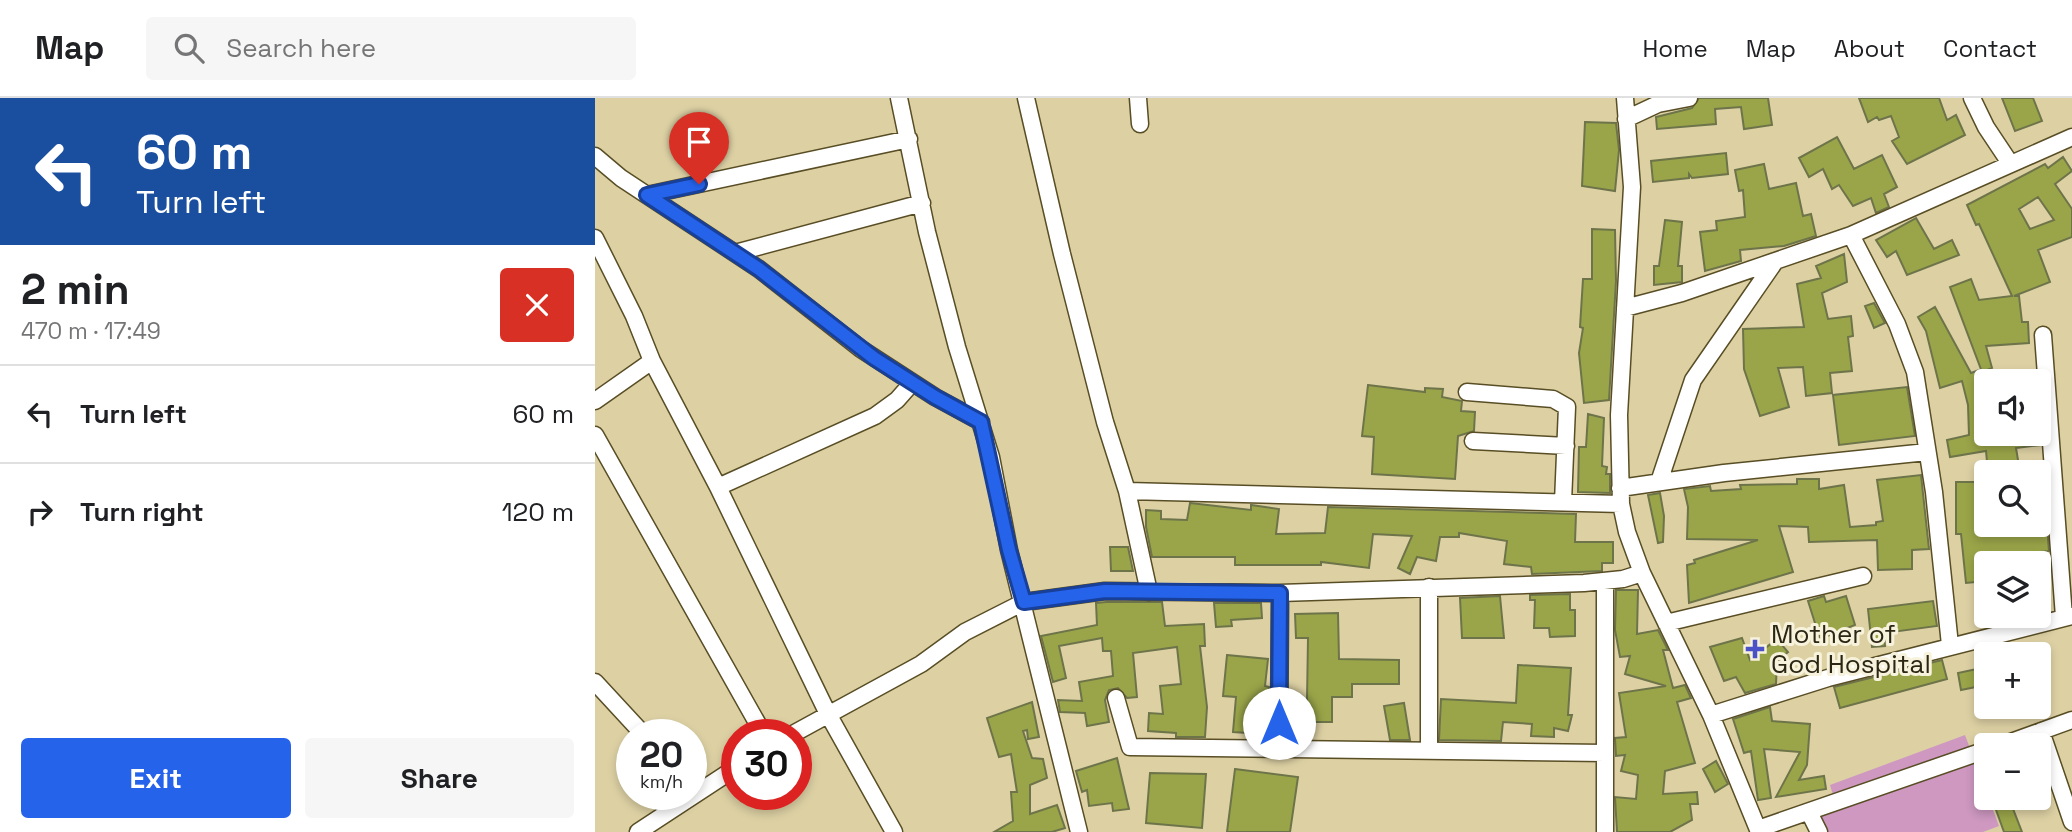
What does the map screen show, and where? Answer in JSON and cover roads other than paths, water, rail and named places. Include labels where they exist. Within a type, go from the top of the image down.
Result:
[{"type":"street","points":[[899,98],[957,347],[981,422],[1009,550],[1079,832]]},
{"type":"street","points":[[1026,98],[1105,422],[1127,491],[1149,592]]},
{"type":"street","points":[[1138,98],[1140,124]]},
{"type":"street","points":[[1625,98],[1632,187],[1619,415],[1621,496],[1627,532],[1641,573],[1710,715],[1759,831],[1974,754]]},
{"type":"street","points":[[1626,119],[1658,104],[1689,98]]},
{"type":"street","points":[[1972,98],[1986,127],[2010,163]]},
{"type":"street","points":[[1625,308],[1682,293],[1851,235],[2072,137]]},
{"type":"street","points":[[647,195],[909,139]]},
{"type":"street","points":[[595,156],[647,195],[736,253],[817,312],[861,349],[912,383],[981,422]]},
{"type":"street","points":[[736,253],[922,203]]},
{"type":"street","points":[[1851,235],[1897,324],[1915,373],[1950,645]]},
{"type":"street","points":[[595,238],[634,316],[652,361],[718,487],[828,714],[894,832]]},
{"type":"street","points":[[1659,482],[1693,380],[1774,263]]},
{"type":"street","points":[[1710,715],[1828,678],[2068,616],[2043,335]]},
{"type":"street","points":[[595,401],[652,361]]},
{"type":"street","points":[[718,487],[875,416],[897,400],[912,383]]},
{"type":"street","points":[[1467,392],[1562,402],[1567,407],[1563,502]]},
{"type":"street","points":[[595,435],[755,719]]},
{"type":"street","points":[[1473,441],[1566,446]]},
{"type":"street","points":[[1127,491],[1563,502],[1621,496],[1659,482],[1927,452]]},
{"type":"street","points":[[812,723],[921,664],[965,632],[1024,602],[1080,592],[1280,593],[1605,582],[1641,573]]},
{"type":"street","points":[[1665,623],[1863,576]]},
{"type":"street","points":[[1605,582],[1605,832]]},
{"type":"street","points":[[1429,587],[1429,748]]},
{"type":"street","points":[[1279,748],[1280,593]]},
{"type":"street","points":[[595,682],[630,719]]},
{"type":"street","points":[[1116,698],[1130,747],[1429,748],[1605,753]]},
{"type":"street","points":[[2036,733],[2072,720]]},
{"type":"street","points":[[2041,731],[2072,822]]},
{"type":"street","points":[[638,832],[668,810]]},
{"type":"street","points":[[1809,812],[1819,832]]},
{"type":"place","name":"Mother of God Hospital","points":[[1755,649]]}]
